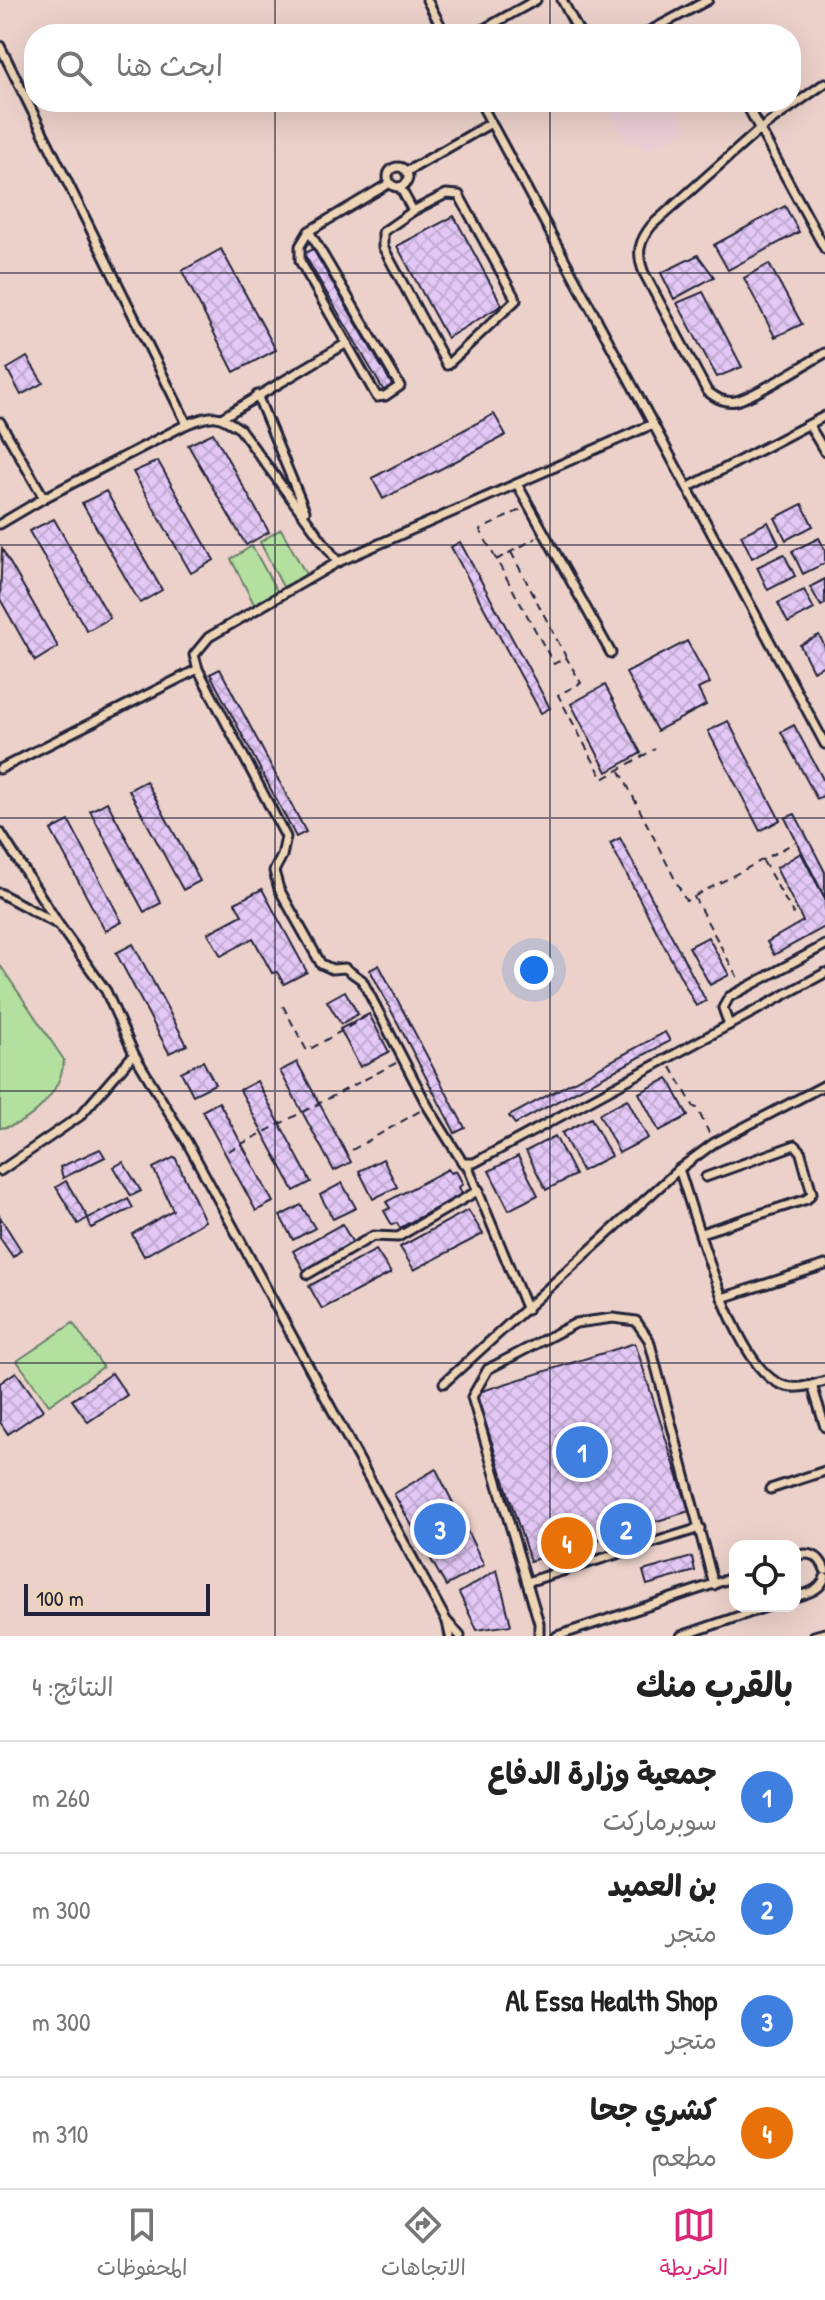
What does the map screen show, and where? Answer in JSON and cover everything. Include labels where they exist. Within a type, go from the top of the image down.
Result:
[{"type":"lane","points":[[427,0],[440,24]]},
{"type":"lane","points":[[493,24],[536,0]]},
{"type":"lane","points":[[562,0],[575,24]]},
{"type":"lane","points":[[663,24],[708,0]]},
{"type":"lane","points":[[0,46],[24,95]]},
{"type":"lane","points":[[801,100],[825,83]]},
{"type":"lane","points":[[33,112],[187,424]]},
{"type":"lane","points":[[485,112],[825,744]]},
{"type":"lane","points":[[751,112],[825,249]]},
{"type":"lane","points":[[784,112],[760,129],[652,225],[640,242],[640,263],[707,391],[715,398],[725,401],[745,397],[825,353]]},
{"type":"lane","points":[[406,172],[491,123]]},
{"type":"lane","points":[[390,183],[388,176],[392,169],[400,167],[406,172],[407,183],[400,187]]},
{"type":"lane","points":[[390,183],[400,187],[413,211]]},
{"type":"lane","points":[[309,231],[400,386],[385,396],[377,397],[300,261],[300,246],[309,231],[390,183]]},
{"type":"lane","points":[[446,194],[459,195],[516,300],[447,365],[383,247],[383,232],[413,211],[446,194]]},
{"type":"lane","points":[[223,417],[347,343]]},
{"type":"lane","points":[[257,395],[310,524]]},
{"type":"lane","points":[[0,524],[44,498],[210,415],[223,417],[240,429],[338,562]]},
{"type":"lane","points":[[689,487],[825,416]]},
{"type":"lane","points":[[0,422],[44,498]]},
{"type":"lane","points":[[527,1310],[467,1165],[459,1161],[428,1107],[362,980],[345,968],[332,969],[321,964],[279,889],[274,871],[282,856],[286,837],[198,669],[194,655],[209,637],[338,562],[653,424]]},
{"type":"lane","points":[[809,425],[825,452]]},
{"type":"lane","points":[[517,484],[611,653]]},
{"type":"lane","points":[[0,769],[198,669]]},
{"type":"lane","points":[[0,832],[59,925],[106,991],[134,1054],[187,1142],[446,1620],[460,1636]]},
{"type":"lane","points":[[0,893],[59,925]]},
{"type":"lane","points":[[729,1025],[724,1014],[724,1002],[729,997],[825,945]]},
{"type":"lane","points":[[467,1165],[825,973]]},
{"type":"lane","points":[[0,1171],[80,1116],[134,1054]]},
{"type":"lane","points":[[444,1383],[679,1169],[714,1143],[825,1085]]},
{"type":"lane","points":[[701,1233],[807,1199],[812,1193],[800,1150],[795,1145],[706,1177]]},
{"type":"lane","points":[[679,1169],[722,1298],[738,1336],[769,1378],[788,1387],[825,1381]]},
{"type":"lane","points":[[308,1274],[373,1236],[398,1237],[479,1190]]},
{"type":"lane","points":[[722,1298],[825,1265]]},
{"type":"lane","points":[[539,1636],[539,1623],[472,1397],[488,1369],[576,1323],[613,1318],[636,1321],[649,1340],[714,1585]]},
{"type":"lane","points":[[812,1385],[825,1427]]},
{"type":"lane","points":[[770,1489],[825,1471]]},
{"type":"lane","points":[[527,1582],[700,1528]]},
{"type":"lane","points":[[801,1555],[816,1556],[825,1570]]},
{"type":"lane","points":[[801,1595],[815,1591],[825,1577]]},
{"type":"lane","points":[[557,1636],[729,1579]]},
{"type":"lane","points":[[681,1636],[751,1612]]},
{"type":"lane","points":[[446,1620],[450,1636]]},
{"type":"lane","points":[[814,1636],[825,1633]]},
{"type":"path","points":[[528,506],[480,530],[554,664],[566,657]]},
{"type":"path","points":[[496,560],[544,534]]},
{"type":"path","points":[[511,552],[581,683],[558,695],[603,779],[655,749]]},
{"type":"path","points":[[619,770],[686,901],[794,843]]},
{"type":"path","points":[[763,860],[794,915]]},
{"type":"path","points":[[694,897],[743,989]]},
{"type":"path","points":[[283,1006],[307,1051],[379,1010]]},
{"type":"path","points":[[228,1151],[404,1058]]},
{"type":"path","points":[[666,1059],[697,1108],[714,1143]]},
{"type":"path","points":[[352,1150],[428,1107]]},
{"type":"shaded area","points":[[610,112],[678,112],[686,130],[644,152],[638,140],[628,146]]},
{"type":"green space","points":[[281,529],[307,576],[283,587],[260,542]]},
{"type":"green space","points":[[252,546],[278,593],[254,604],[231,559]]},
{"type":"green space","points":[[0,965],[64,1060],[57,1083],[43,1104],[23,1120],[0,1128]]},
{"type":"green space","points":[[73,1323],[103,1367],[49,1405],[17,1361]]},
{"type":"building","points":[[785,206],[799,232],[728,270],[714,245]]},
{"type":"building","points":[[454,216],[502,305],[447,338],[397,246]]},
{"type":"building","points":[[221,249],[276,350],[234,372],[182,271]]},
{"type":"building","points":[[313,249],[394,388],[385,393],[304,254]]},
{"type":"building","points":[[698,255],[714,277],[674,299],[661,273]]},
{"type":"building","points":[[769,264],[802,324],[775,337],[744,278]]},
{"type":"building","points":[[703,292],[742,367],[717,377],[677,303]]},
{"type":"building","points":[[27,357],[43,383],[21,395],[7,369]]},
{"type":"building","points":[[494,414],[506,435],[383,499],[372,478]]},
{"type":"building","points":[[213,433],[269,532],[246,545],[188,445]]},
{"type":"building","points":[[158,461],[214,560],[191,573],[133,472]]},
{"type":"building","points":[[106,491],[162,590],[140,603],[82,503]]},
{"type":"building","points":[[802,504],[813,526],[786,540],[775,518]]},
{"type":"building","points":[[54,519],[110,618],[87,631],[29,531]]},
{"type":"building","points":[[768,522],[779,544],[752,558],[741,535]]},
{"type":"building","points":[[819,538],[825,550],[825,563],[803,574],[792,551]]},
{"type":"building","points":[[460,542],[550,708],[541,713],[451,547]]},
{"type":"building","points":[[2,549],[58,647],[35,661],[0,599]]},
{"type":"building","points":[[784,554],[795,576],[768,590],[757,567]]},
{"type":"building","points":[[825,579],[825,604],[821,606],[810,587]]},
{"type":"building","points":[[804,590],[814,609],[788,623],[778,603]]},
{"type":"building","points":[[819,635],[825,647],[825,665],[813,671],[800,645]]},
{"type":"building","points":[[687,641],[710,683],[698,689],[706,705],[657,731],[626,673]]},
{"type":"building","points":[[220,669],[306,832],[296,837],[210,674]]},
{"type":"building","points":[[605,685],[641,753],[607,772],[571,704]]},
{"type":"building","points":[[728,721],[780,820],[760,831],[708,731]]},
{"type":"building","points":[[794,725],[825,783],[825,795],[817,799],[781,732]]},
{"type":"building","points":[[146,781],[200,881],[183,890],[129,790]]},
{"type":"building","points":[[107,802],[161,903],[144,912],[90,811]]},
{"type":"building","points":[[795,814],[825,872],[825,898],[785,818]]},
{"type":"building","points":[[69,821],[122,922],[105,931],[51,830]]},
{"type":"building","points":[[620,838],[706,1001],[696,1006],[610,843]]},
{"type":"building","points":[[801,853],[825,899],[825,927],[774,955],[767,942],[803,921],[776,868]]},
{"type":"building","points":[[262,889],[307,972],[284,984],[277,972],[272,973],[253,938],[221,956],[208,933],[242,915],[235,903]]},
{"type":"building","points":[[708,937],[729,975],[710,985],[689,947]]},
{"type":"building","points":[[133,944],[187,1045],[169,1053],[116,953]]},
{"type":"building","points":[[379,965],[465,1128],[455,1133],[370,970]]},
{"type":"building","points":[[345,991],[358,1014],[341,1024],[327,1001]]},
{"type":"building","points":[[369,1014],[389,1052],[360,1067],[340,1029]]},
{"type":"building","points":[[665,1032],[670,1041],[515,1124],[509,1116]]},
{"type":"building","points":[[203,1061],[215,1084],[193,1095],[181,1072]]},
{"type":"building","points":[[297,1062],[351,1162],[334,1171],[280,1071]]},
{"type":"building","points":[[668,1078],[688,1116],[659,1131],[639,1093]]},
{"type":"building","points":[[257,1081],[311,1182],[294,1191],[240,1090]]},
{"type":"building","points":[[627,1099],[648,1138],[619,1153],[599,1114]]},
{"type":"building","points":[[219,1102],[273,1202],[256,1211],[202,1111]]},
{"type":"building","points":[[591,1118],[611,1156],[582,1171],[562,1133]]},
{"type":"building","points":[[555,1136],[575,1175],[546,1190],[526,1151]]},
{"type":"building","points":[[100,1149],[105,1157],[63,1178],[60,1167]]},
{"type":"building","points":[[518,1156],[538,1195],[509,1210],[489,1171]]},
{"type":"building","points":[[175,1157],[205,1221],[144,1256],[132,1234],[173,1210],[153,1168]]},
{"type":"building","points":[[383,1159],[397,1187],[373,1199],[359,1171]]},
{"type":"building","points":[[123,1162],[141,1191],[131,1196],[114,1167]]},
{"type":"building","points":[[448,1169],[451,1173],[456,1171],[463,1184],[459,1187],[462,1194],[400,1228],[397,1223],[392,1225],[384,1211],[390,1208],[386,1202]]},
{"type":"building","points":[[66,1181],[88,1218],[78,1224],[56,1187]]},
{"type":"building","points":[[342,1183],[356,1208],[333,1219],[320,1195]]},
{"type":"building","points":[[128,1199],[133,1208],[91,1228],[88,1218]]},
{"type":"building","points":[[301,1205],[315,1228],[293,1240],[280,1216]]},
{"type":"building","points":[[468,1210],[483,1234],[414,1270],[400,1247]]},
{"type":"building","points":[[0,1217],[21,1250],[13,1257],[0,1238]]},
{"type":"building","points":[[342,1224],[354,1245],[305,1272],[293,1251]]},
{"type":"building","points":[[376,1250],[391,1273],[322,1309],[309,1286]]},
{"type":"building","points":[[635,1343],[689,1511],[530,1561],[476,1393]]},
{"type":"building","points":[[16,1372],[43,1410],[8,1434],[0,1422],[0,1383]]},
{"type":"building","points":[[112,1373],[127,1395],[88,1422],[72,1400]]},
{"type":"building","points":[[436,1469],[484,1565],[446,1586],[394,1494]]},
{"type":"building","points":[[692,1557],[695,1571],[647,1585],[643,1571]]},
{"type":"building","points":[[497,1570],[511,1625],[477,1630],[459,1593]]},
{"type":"place","name":"جمعية وزارة الدفاع","points":[[582,1452]]},
{"type":"place","name":"Al Essa Health Shop","points":[[440,1529]]},
{"type":"place","name":"بن العميد","points":[[626,1529]]},
{"type":"place","name":"كشري جحا","points":[[567,1543]]}]
